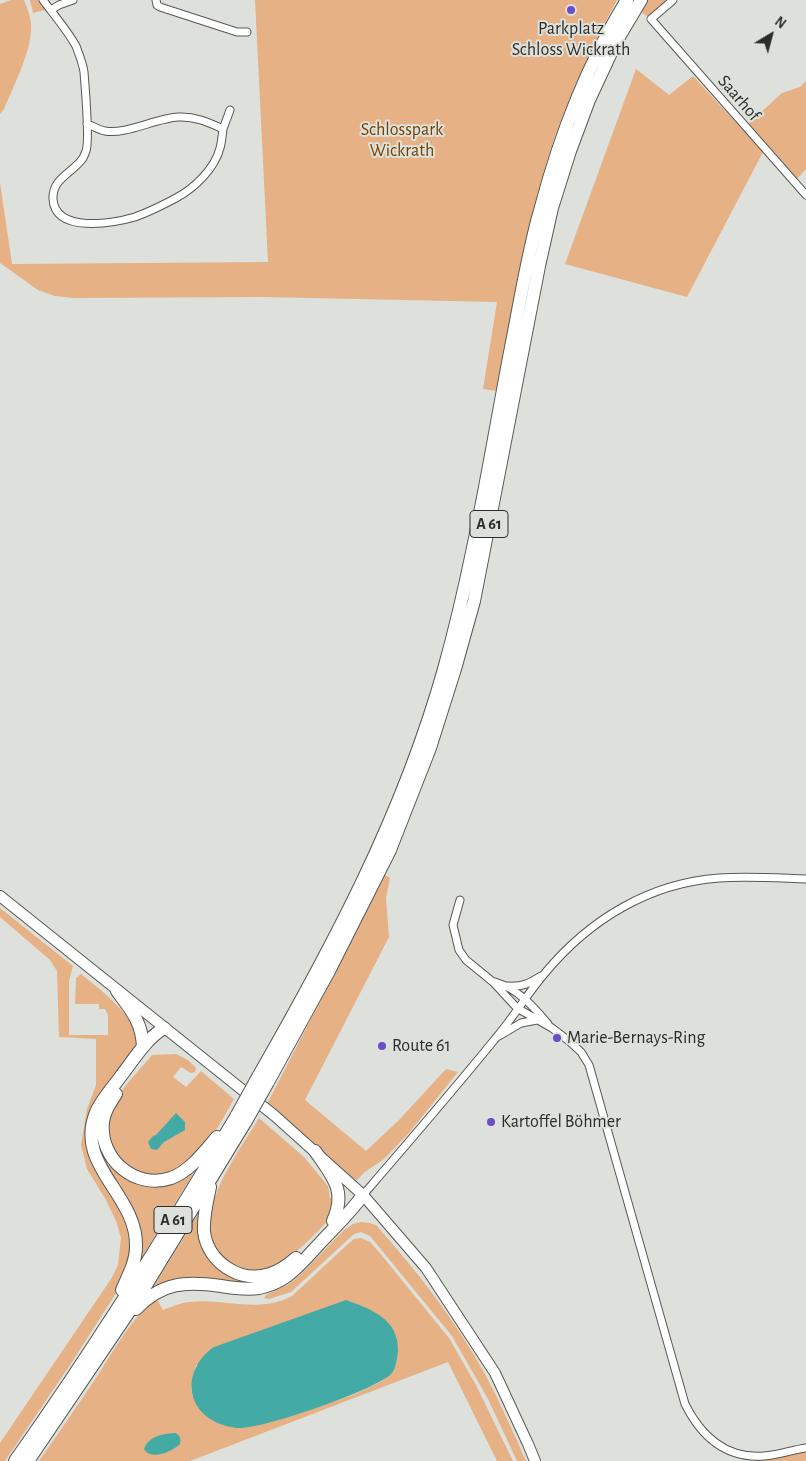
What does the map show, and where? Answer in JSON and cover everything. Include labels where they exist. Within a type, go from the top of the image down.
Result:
[{"type":"highway","name":"A 61","points":[[15,1461],[113,1325],[169,1228],[241,1118],[329,972],[390,850],[430,748],[455,670],[474,600],[552,208],[589,100],[616,42],[627,0]]},
{"type":"highway","name":"A 61","points":[[621,21],[641,0]]},
{"type":"highway","points":[[117,991],[139,1022],[143,1034],[144,1047]]},
{"type":"highway","points":[[113,1325],[135,1260],[136,1238],[132,1221],[126,1208],[94,1155],[91,1132],[96,1111],[101,1102],[155,1033],[164,1028]]},
{"type":"highway","points":[[164,1028],[160,1038],[108,1106],[103,1122],[104,1137],[108,1151],[118,1167],[134,1177],[143,1179],[161,1180],[170,1178],[188,1168],[241,1118]]},
{"type":"highway","name":"A 61","points":[[28,1461],[113,1325],[211,1179],[241,1118]]},
{"type":"highway","points":[[315,1151],[336,1185],[338,1192],[338,1208],[333,1221]]},
{"type":"highway","points":[[211,1179],[204,1223],[207,1242],[217,1259],[225,1267],[236,1273],[248,1276],[259,1276],[278,1271],[296,1259],[348,1205],[362,1195]]},
{"type":"highway","points":[[113,1325],[150,1296],[176,1285],[198,1284],[247,1289],[274,1284],[286,1277],[299,1265],[353,1209],[362,1195]]},
{"type":"main road","points":[[0,896],[275,1116],[362,1195],[426,1268],[494,1373],[535,1461]]},
{"type":"street","points":[[43,0],[67,32],[79,55],[84,70],[87,150],[80,162],[64,174],[55,187],[53,200],[60,215],[68,221],[81,224],[108,222],[133,217],[179,196],[201,179],[214,163],[220,149],[223,129],[230,110]]},
{"type":"street","points":[[51,10],[73,0]]},
{"type":"street","points":[[156,0],[157,5],[160,7],[237,32],[247,32]]},
{"type":"street","name":"Saarhof","points":[[673,0],[651,19],[806,195]]},
{"type":"street","points":[[87,124],[106,131],[179,117],[194,118],[223,129]]},
{"type":"street","points":[[362,1195],[497,1038],[517,1008],[545,973],[566,950],[600,920],[628,904],[666,888],[718,878],[806,879]]},
{"type":"street","points":[[460,900],[453,925],[458,950],[466,960],[493,982],[517,1008],[552,1028],[570,1041],[581,1052],[589,1065],[685,1404],[693,1420],[703,1433],[720,1446],[743,1456],[764,1456],[806,1448]]},
{"type":"street","points":[[493,982],[520,987],[545,973]]},
{"type":"street","points":[[505,985],[525,999],[552,1028]]},
{"type":"street","points":[[497,1038],[521,1023],[537,1020]]},
{"type":"green space","points":[[11,0],[24,0],[31,20],[31,33],[22,67],[4,109],[0,114],[0,4]]},
{"type":"green space","points":[[30,0],[38,0],[45,10],[33,13]]},
{"type":"green space","name":"Schlosspark Wickrath","points":[[255,0],[617,0],[578,79],[561,119],[547,161],[524,246],[497,391],[483,389],[497,302],[263,297],[74,298],[55,296],[38,290],[0,263],[0,183],[12,264],[268,262]]},
{"type":"green space","points":[[624,0],[673,0],[651,19]]},
{"type":"green space","points":[[636,69],[669,95],[693,76],[763,152],[687,297],[565,264]]},
{"type":"green space","points":[[806,81],[806,169],[795,181],[747,125],[782,93],[800,87]]},
{"type":"green space","points":[[385,875],[390,878],[386,898],[389,937],[305,1100],[366,1151],[399,1120],[446,1069],[458,1072],[408,1134],[384,1159],[357,1180],[350,1177],[267,1104]]},
{"type":"green space","points":[[0,908],[73,966],[69,981],[69,1035],[108,1035],[108,1015],[105,1009],[99,1009],[99,1004],[75,1004],[76,978],[81,974],[120,1008],[130,1022],[138,1044],[88,1125],[126,1218],[132,1249],[120,1287],[5,1461],[0,1461],[0,1443],[111,1279],[118,1265],[121,1238],[116,1221],[106,1200],[87,1169],[81,1145],[87,1109],[96,1085],[96,1039],[59,1037],[57,971],[50,960],[0,917]]},
{"type":"green space","points":[[176,1054],[188,1060],[196,1068],[195,1072],[191,1073],[181,1067],[173,1077],[186,1087],[201,1071],[234,1099],[212,1137],[190,1161],[181,1168],[167,1174],[156,1177],[141,1175],[113,1154],[107,1136],[107,1121],[111,1109],[121,1092],[152,1055]]},
{"type":"green space","points":[[107,1102],[102,1143],[149,1183],[201,1161],[137,1265],[138,1247],[94,1138]]},
{"type":"green space","points":[[259,1118],[304,1157],[328,1186],[330,1198],[336,1198],[334,1211],[323,1226],[305,1244],[278,1266],[257,1272],[240,1268],[222,1257],[211,1241],[208,1228],[210,1213],[220,1184]]},
{"type":"green space","points":[[203,1206],[208,1253],[244,1278],[309,1252],[265,1285],[151,1291]]},
{"type":"green space","points":[[361,1222],[376,1225],[421,1278],[448,1315],[485,1374],[526,1461],[517,1461],[488,1399],[452,1336],[370,1236],[361,1232],[354,1234],[291,1292],[269,1299],[264,1298],[266,1295],[289,1284],[344,1230],[353,1224]]},
{"type":"green space","points":[[361,1238],[370,1242],[449,1338],[476,1385],[513,1461],[497,1461],[448,1362],[190,1461],[39,1461],[123,1336],[138,1316],[156,1298],[163,1310],[179,1304],[202,1301],[254,1305],[280,1301],[292,1296],[354,1239]],"holes":[[[196,1365],[394,1371],[382,1381],[353,1395],[291,1416],[241,1428],[221,1424],[193,1397],[191,1389]]]},
{"type":"green space","points":[[806,1453],[806,1461],[752,1461]]},
{"type":"water","points":[[176,1113],[185,1122],[185,1130],[164,1142],[157,1150],[151,1149],[148,1142]]},
{"type":"water","points":[[346,1300],[365,1307],[389,1323],[397,1340],[398,1351],[392,1373],[365,1389],[343,1398],[294,1416],[252,1427],[239,1428],[223,1425],[209,1418],[198,1407],[192,1392],[192,1379],[200,1360],[214,1347]]},
{"type":"water","points":[[175,1433],[180,1437],[180,1444],[172,1450],[157,1455],[147,1453],[144,1449],[153,1438]]},
{"type":"place","name":"Parkplatz Schloss Wickrath","points":[[571,10]]},
{"type":"place","name":"Marie-Bernays-Ring","points":[[557,1038]]},
{"type":"place","name":"Route 61","points":[[382,1046]]},
{"type":"place","name":"Kartoffel Böhmer","points":[[491,1122]]}]
